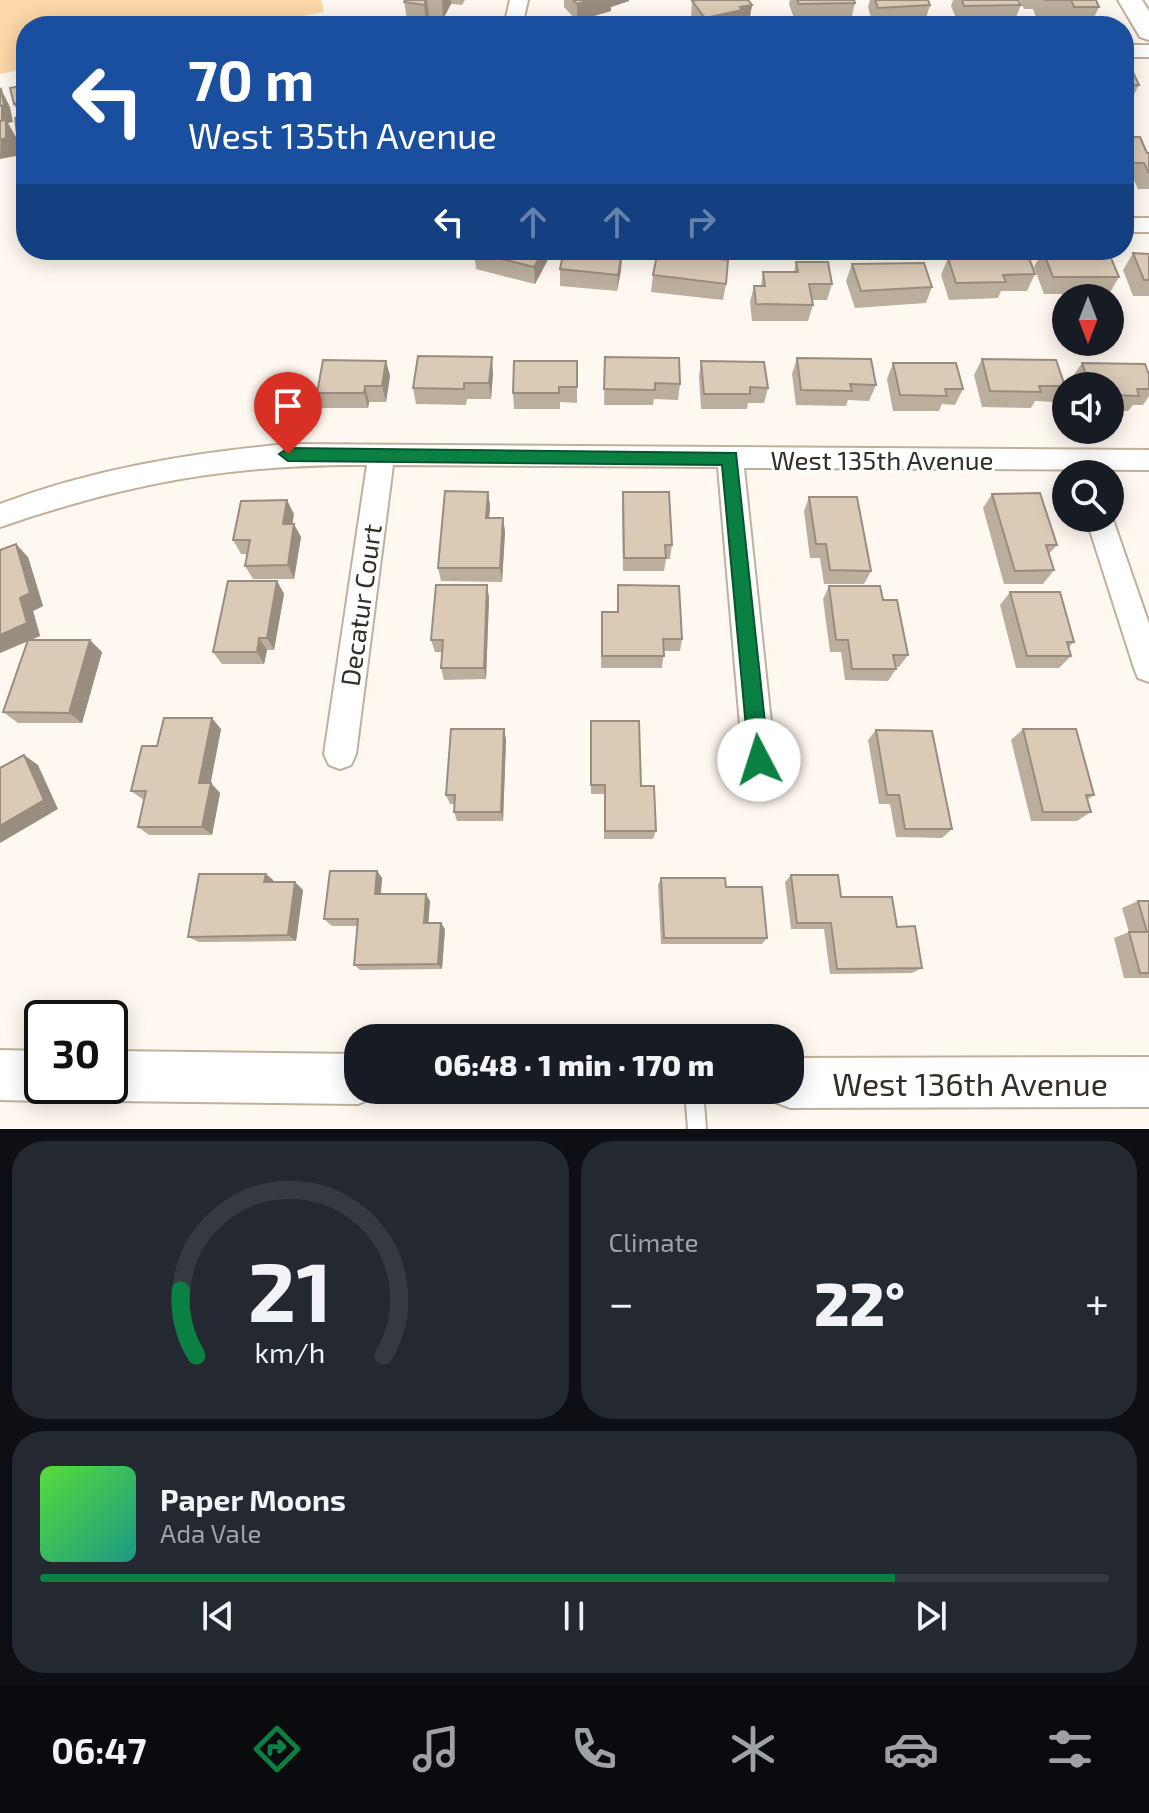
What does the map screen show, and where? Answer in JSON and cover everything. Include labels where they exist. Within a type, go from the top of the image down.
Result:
[{"type":"main road","points":[[1130,0],[1149,32]]},
{"type":"main road","points":[[0,1075],[24,1076]]},
{"type":"main road","points":[[128,1076],[344,1079]]},
{"type":"main road","name":"West 136th Avenue","points":[[804,1083],[1149,1082]]},
{"type":"street","name":"West 135th Avenue","points":[[0,516],[88,485],[207,460],[288,454],[730,458],[1052,466]]},
{"type":"street","name":"Decatur Court","points":[[340,754],[381,455]]},
{"type":"street","points":[[730,458],[759,760]]},
{"type":"street","name":"West 135th Avenue","points":[[1124,463],[1149,460]]},
{"type":"street","points":[[1105,532],[1149,668]]},
{"type":"lane","points":[[695,1104],[697,1129]]},
{"type":"shaded area","points":[[0,0],[321,0],[324,12],[303,16],[16,16],[16,71],[0,74]]},
{"type":"building","points":[[405,0],[426,0],[424,5]]},
{"type":"building","points":[[748,0],[752,5],[740,7],[742,10],[703,16],[692,1]]},
{"type":"building","points":[[797,0],[854,0],[855,3],[799,4]]},
{"type":"building","points":[[875,0],[928,0],[930,5],[878,8]]},
{"type":"building","points":[[962,0],[1018,0],[1021,5],[964,6]]},
{"type":"building","points":[[1071,0],[1096,0],[1099,7],[1074,7]]},
{"type":"building","points":[[16,87],[16,104],[14,104],[10,88]]},
{"type":"building","points":[[0,90],[4,105],[0,106]]},
{"type":"building","points":[[6,120],[6,138],[0,140],[0,121]]},
{"type":"building","points":[[1134,137],[1140,137],[1149,153],[1149,172],[1144,163],[1134,163]]},
{"type":"building","points":[[1134,253],[1149,254],[1149,280],[1144,280]]},
{"type":"building","points":[[506,260],[538,260],[534,267]]},
{"type":"building","points":[[562,260],[621,260],[618,275],[560,269]]},
{"type":"building","points":[[656,260],[728,260],[726,284],[653,275]]},
{"type":"building","points":[[949,260],[1030,260],[1035,274],[1003,275],[1006,282],[956,283]]},
{"type":"building","points":[[1046,260],[1112,260],[1119,277],[1053,277]]},
{"type":"building","points":[[796,262],[828,262],[832,284],[809,284],[813,305],[756,304],[754,286],[765,286],[763,272],[798,272]]},
{"type":"building","points":[[924,263],[932,287],[861,291],[852,264]]},
{"type":"building","points":[[418,356],[492,357],[489,383],[464,383],[464,389],[413,388]]},
{"type":"building","points":[[605,357],[679,358],[680,384],[655,383],[655,390],[604,389]]},
{"type":"building","points":[[797,358],[871,359],[876,385],[850,384],[852,391],[801,390]]},
{"type":"building","points":[[982,359],[1056,360],[1060,372],[1052,372],[1052,386],[1039,386],[1041,392],[990,391]]},
{"type":"building","points":[[323,360],[386,361],[382,386],[365,386],[364,393],[317,393]]},
{"type":"building","points":[[514,361],[577,361],[577,387],[559,387],[559,393],[513,393]]},
{"type":"building","points":[[701,361],[764,362],[768,388],[750,387],[750,394],[704,394]]},
{"type":"building","points":[[893,363],[956,363],[963,389],[945,389],[947,396],[900,395]]},
{"type":"building","points":[[1082,363],[1145,364],[1149,389],[1137,389],[1139,396],[1124,395],[1124,372],[1085,372]]},
{"type":"building","points":[[445,491],[488,492],[486,518],[503,518],[500,568],[438,568]]},
{"type":"building","points":[[623,492],[669,492],[672,545],[665,545],[666,558],[624,558]]},
{"type":"building","points":[[1040,493],[1057,545],[1046,545],[1054,570],[1015,571],[992,494]]},
{"type":"building","points":[[809,497],[857,497],[871,571],[830,570],[826,544],[816,544]]},
{"type":"building","points":[[287,500],[283,524],[294,524],[288,565],[245,566],[250,540],[233,540],[241,501]]},
{"type":"building","points":[[16,544],[30,593],[20,598],[27,623],[0,635],[0,550]]},
{"type":"building","points":[[228,581],[277,581],[267,638],[259,638],[257,652],[213,652]]},
{"type":"building","points":[[436,585],[487,585],[484,668],[441,668],[443,640],[431,640]]},
{"type":"building","points":[[618,585],[679,586],[682,639],[663,639],[664,656],[602,656],[602,612],[618,612]]},
{"type":"building","points":[[829,586],[880,586],[883,600],[897,600],[908,655],[893,655],[896,669],[852,669],[848,640],[836,640]]},
{"type":"building","points":[[1010,592],[1060,592],[1074,642],[1067,642],[1071,656],[1027,656]]},
{"type":"building","points":[[28,640],[90,640],[69,713],[3,712]]},
{"type":"building","points":[[164,718],[212,718],[199,783],[211,783],[202,827],[138,827],[146,791],[131,791],[142,746],[157,746]]},
{"type":"building","points":[[591,721],[639,721],[641,786],[654,786],[656,831],[605,831],[605,785],[591,785]]},
{"type":"building","points":[[451,729],[504,729],[501,812],[454,812],[455,795],[446,795]]},
{"type":"building","points":[[1023,729],[1076,729],[1094,795],[1086,795],[1091,812],[1043,812]]},
{"type":"building","points":[[876,730],[932,731],[952,829],[905,829],[899,795],[887,795]]},
{"type":"building","points":[[24,755],[44,800],[0,826],[0,768]]},
{"type":"building","points":[[330,871],[377,871],[375,894],[426,894],[424,923],[441,923],[438,964],[354,965],[358,919],[324,919]]},
{"type":"building","points":[[199,874],[266,874],[264,882],[295,882],[288,935],[188,937]]},
{"type":"building","points":[[791,875],[838,875],[841,897],[892,897],[897,927],[915,926],[922,968],[837,969],[831,923],[797,923]]},
{"type":"building","points":[[661,878],[725,878],[726,887],[762,887],[767,938],[664,938]]},
{"type":"building","points":[[1138,901],[1149,901],[1149,973],[1140,973],[1129,932],[1147,932]]},
{"type":"route","points":[[288,454],[730,458],[759,760]]}]
